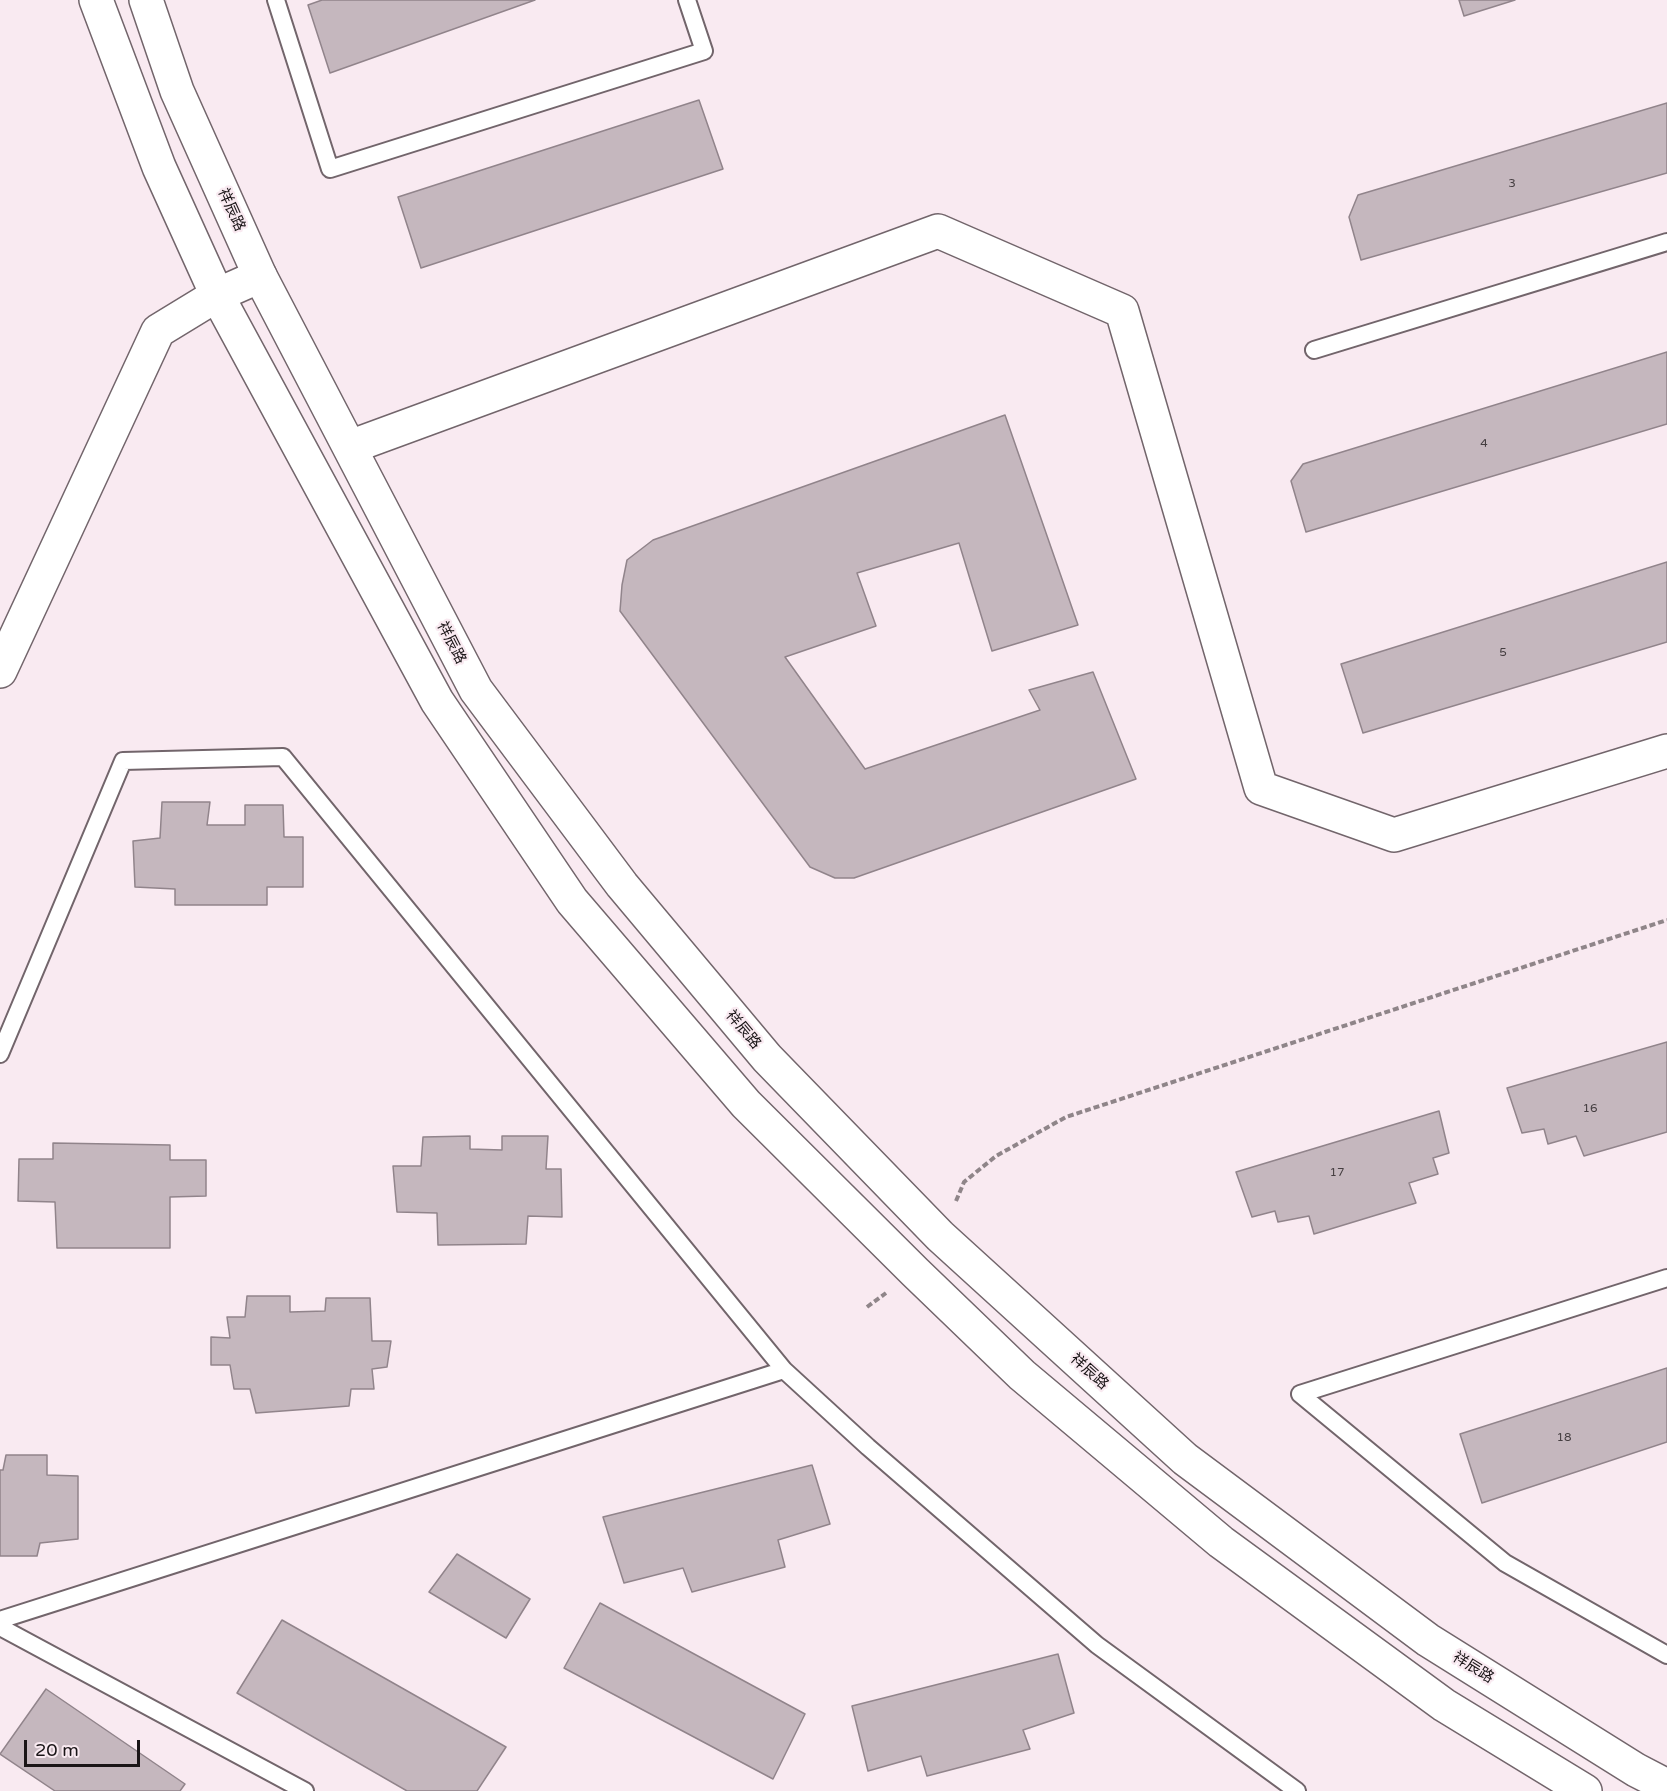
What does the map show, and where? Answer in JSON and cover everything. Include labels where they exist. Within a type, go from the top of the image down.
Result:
[{"type":"street","points":[[96,0],[159,167],[217,295],[437,701],[572,901],[746,1104],[1022,1375],[1221,1542],[1444,1706],[1585,1791]]},
{"type":"street","name":"祥辰路","points":[[146,0],[177,91],[260,276],[476,690],[622,885],[767,1058],[939,1236],[1185,1459],[1428,1640],[1635,1770],[1667,1786]]},
{"type":"street","points":[[350,447],[938,231],[1122,311],[1261,788],[1394,835],[1667,751]]},
{"type":"street","points":[[0,671],[158,331],[217,295],[260,276]]},
{"type":"lane","points":[[276,0],[330,169],[704,51],[687,0]]},
{"type":"lane","points":[[1314,350],[1667,242]]},
{"type":"lane","points":[[0,1054],[123,761],[283,758],[784,1370],[868,1447],[1097,1645],[1297,1791]]},
{"type":"lane","points":[[1667,1278],[1300,1394],[1505,1563],[1667,1655]]},
{"type":"lane","points":[[0,1620],[784,1370]]},
{"type":"lane","points":[[0,1627],[305,1791]]},
{"type":"path","points":[[939,1236],[964,1182],[996,1156],[1066,1117],[1667,920]]},
{"type":"path","points":[[867,1307],[915,1272]]},
{"type":"building","points":[[322,0],[535,0],[330,73],[308,5]]},
{"type":"building","points":[[1459,0],[1515,0],[1464,16]]},
{"type":"building","points":[[699,100],[723,169],[421,268],[398,197]]},
{"type":"building","points":[[1667,103],[1667,173],[1361,260],[1349,217],[1358,195]]},
{"type":"building","points":[[1667,352],[1667,424],[1306,532],[1291,481],[1303,464]]},
{"type":"building","points":[[1005,415],[1078,625],[992,651],[959,543],[857,573],[876,626],[785,657],[865,769],[1040,710],[1029,690],[1093,672],[1136,779],[854,878],[835,878],[810,867],[620,611],[627,560],[653,540]]},
{"type":"building","points":[[1667,562],[1667,642],[1363,733],[1341,664]]},
{"type":"building","points":[[162,802],[210,802],[207,825],[245,825],[245,805],[283,805],[284,837],[303,837],[303,887],[267,887],[267,905],[175,905],[175,889],[135,887],[133,841],[160,838]]},
{"type":"building","points":[[1667,1042],[1667,1132],[1584,1156],[1576,1136],[1548,1144],[1544,1129],[1522,1133],[1507,1088]]},
{"type":"building","points":[[1439,1111],[1449,1153],[1433,1158],[1438,1174],[1409,1183],[1416,1203],[1314,1234],[1309,1216],[1278,1222],[1275,1211],[1252,1217],[1236,1172]]},
{"type":"building","points":[[470,1136],[470,1149],[502,1150],[502,1136],[548,1136],[546,1169],[561,1169],[562,1217],[528,1216],[526,1244],[438,1245],[437,1213],[397,1212],[393,1166],[421,1166],[423,1137]]},
{"type":"building","points":[[53,1143],[170,1145],[170,1160],[206,1160],[206,1196],[170,1197],[170,1248],[57,1248],[55,1202],[18,1201],[19,1159],[53,1159]]},
{"type":"building","points":[[247,1296],[290,1296],[290,1312],[325,1311],[326,1298],[370,1298],[372,1341],[391,1341],[387,1367],[372,1369],[374,1389],[351,1389],[349,1406],[256,1413],[250,1389],[234,1389],[230,1365],[211,1365],[211,1337],[230,1338],[227,1317],[245,1317]]},
{"type":"building","points":[[1667,1368],[1667,1442],[1482,1503],[1460,1434]]},
{"type":"building","points":[[6,1455],[47,1455],[47,1475],[78,1476],[78,1539],[40,1543],[37,1556],[0,1556],[0,1470],[3,1470]]},
{"type":"building","points":[[812,1465],[830,1524],[778,1540],[785,1567],[692,1592],[683,1568],[624,1583],[603,1517]]},
{"type":"building","points":[[457,1554],[530,1599],[506,1638],[429,1592]]},
{"type":"building","points":[[600,1603],[805,1714],[773,1779],[564,1668]]},
{"type":"building","points":[[282,1620],[506,1747],[477,1791],[407,1791],[237,1693]]},
{"type":"building","points":[[1058,1654],[1074,1713],[1023,1730],[1030,1749],[927,1776],[921,1756],[868,1771],[852,1706]]},
{"type":"building","points":[[46,1689],[185,1784],[180,1791],[55,1791],[0,1754]]}]
